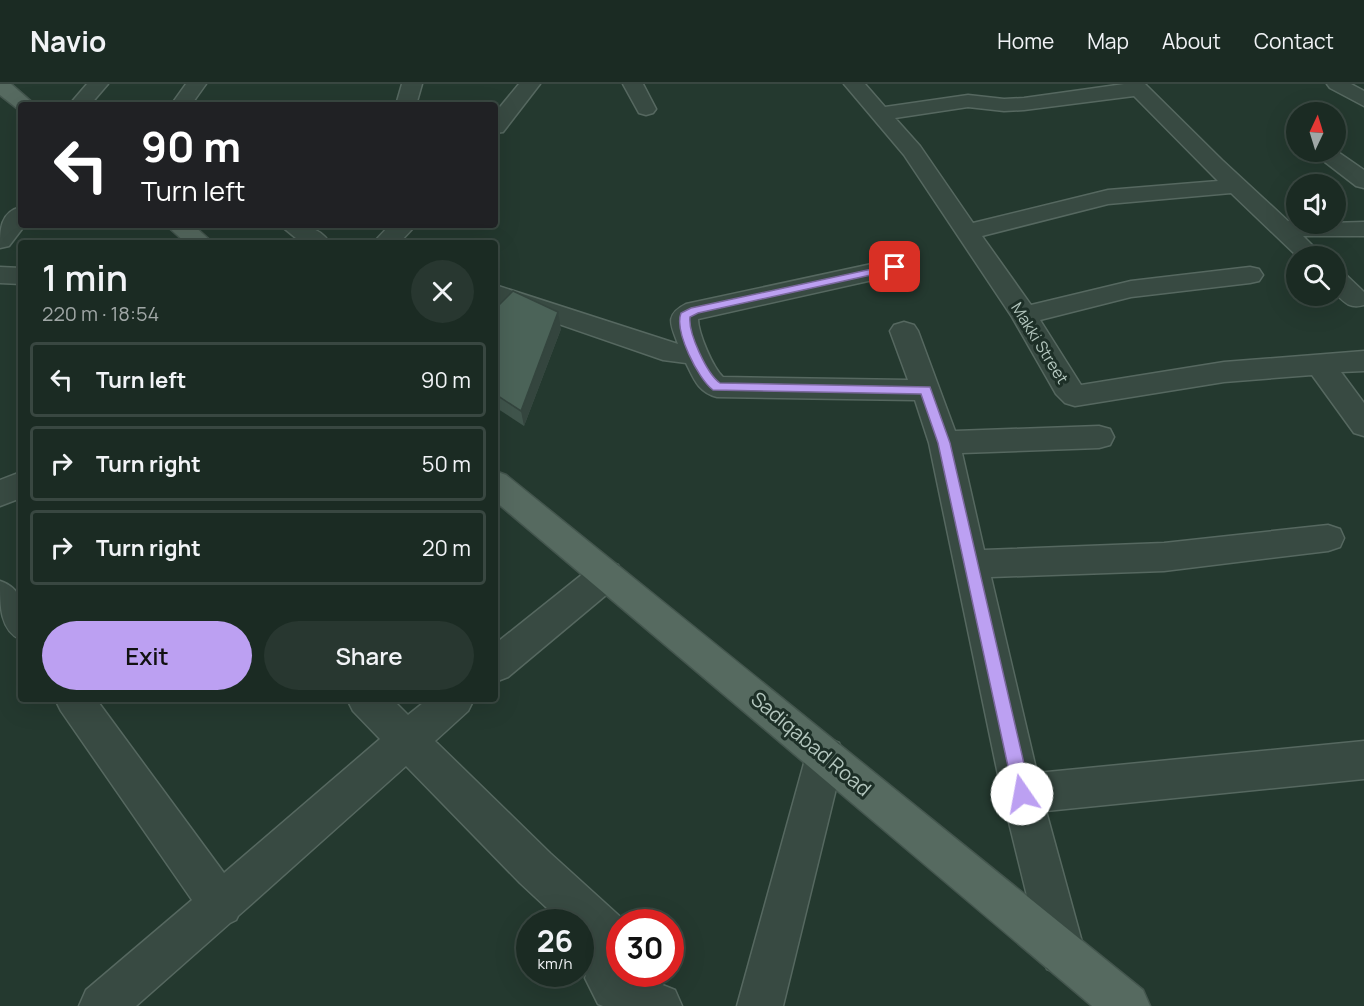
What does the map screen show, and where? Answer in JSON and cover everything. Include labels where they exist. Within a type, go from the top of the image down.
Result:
[{"type":"main road","points":[[0,84],[21,102]]},
{"type":"main road","points":[[182,228],[197,240]]},
{"type":"main road","name":"Sadiqabad Road","points":[[498,485],[1128,1006]]},
{"type":"street","points":[[82,102],[98,84]]},
{"type":"street","points":[[183,102],[196,84]]},
{"type":"street","points":[[407,102],[412,84]]},
{"type":"street","points":[[503,106],[530,84]]},
{"type":"street","points":[[633,84],[646,109]]},
{"type":"street","name":"Makki Street","points":[[854,84],[912,151],[1024,315],[1057,372],[1075,396],[1224,372],[1364,362]]},
{"type":"street","points":[[1337,84],[1364,100]]},
{"type":"street","points":[[880,114],[968,101],[1004,105],[1024,104],[1136,86],[1300,246]]},
{"type":"street","points":[[1337,162],[1364,181]]},
{"type":"street","points":[[967,232],[1108,197],[1237,186]]},
{"type":"street","points":[[296,228],[314,240]]},
{"type":"street","points":[[388,240],[401,228]]},
{"type":"street","points":[[1281,228],[1364,229]]},
{"type":"street","points":[[895,267],[695,310],[685,315],[684,323],[695,354],[709,381],[717,387],[926,390]]},
{"type":"street","points":[[1024,315],[1131,289],[1250,275]]},
{"type":"street","points":[[0,276],[18,276]]},
{"type":"street","points":[[1346,289],[1356,299]]},
{"type":"street","points":[[498,294],[673,353],[695,354]]},
{"type":"street","points":[[904,331],[944,443],[1022,794],[1063,953]]},
{"type":"street","points":[[1320,365],[1364,425]]},
{"type":"street","points":[[944,443],[1099,437]]},
{"type":"street","points":[[0,494],[18,485]]},
{"type":"street","points":[[971,564],[1164,557],[1328,538]]},
{"type":"street","points":[[498,664],[606,575]]},
{"type":"street","points":[[0,596],[18,621]]},
{"type":"street","points":[[76,702],[221,905]]},
{"type":"street","points":[[369,702],[535,868],[615,942],[617,951],[607,975],[609,983],[659,1006]]},
{"type":"street","points":[[122,1000],[221,905],[405,740],[451,702]]},
{"type":"street","points":[[760,1006],[825,756]]},
{"type":"street","points":[[1022,794],[1364,760]]},
{"type":"building","points":[[513,291],[558,312],[521,411],[498,396],[498,306]]},
{"type":"route","points":[[895,267],[695,310],[685,315],[684,323],[695,354],[709,381],[717,387],[926,390],[944,443],[1022,794]]}]
